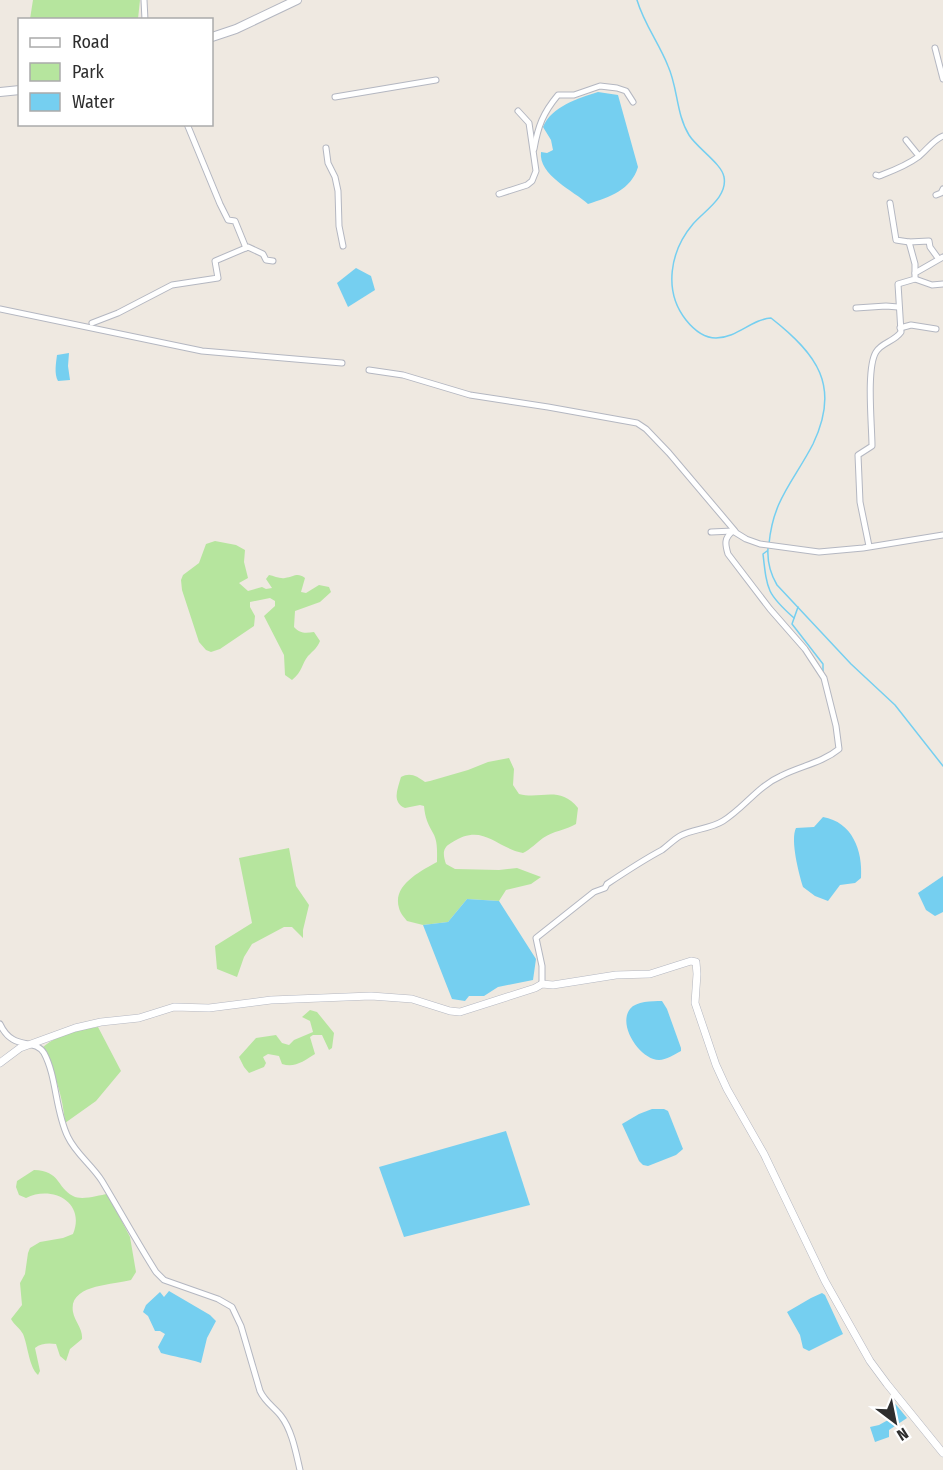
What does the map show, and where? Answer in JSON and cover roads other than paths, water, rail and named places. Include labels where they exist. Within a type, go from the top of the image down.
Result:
[{"type":"main road","points":[[213,37],[236,29],[297,0]]},
{"type":"main road","points":[[0,92],[18,90]]},
{"type":"street","points":[[144,0],[145,18]]},
{"type":"street","points":[[935,48],[943,79]]},
{"type":"street","points":[[335,97],[436,80]]},
{"type":"street","points":[[534,149],[545,110],[558,96],[574,95],[600,86],[626,91],[633,102]]},
{"type":"street","points":[[499,194],[516,190],[532,181],[536,171],[529,123],[518,111]]},
{"type":"street","points":[[188,126],[220,204],[228,220],[235,221],[246,248]]},
{"type":"street","points":[[876,175],[879,176],[904,166],[919,156],[936,139],[943,136]]},
{"type":"street","points":[[906,140],[919,156]]},
{"type":"street","points":[[326,148],[328,163],[335,177],[338,191],[339,226],[343,246]]},
{"type":"street","points":[[936,195],[943,189]]},
{"type":"street","points":[[869,546],[860,502],[858,455],[872,446],[873,360],[883,344],[897,339],[901,332],[898,284],[915,276],[941,258],[930,247],[929,241],[896,240],[890,203]]},
{"type":"street","points":[[909,242],[915,264],[915,276]]},
{"type":"street","points":[[92,323],[118,313],[172,285],[218,278],[215,261],[246,248],[263,254],[266,260],[273,261]]},
{"type":"street","points":[[915,276],[932,285],[943,284]]},
{"type":"street","points":[[856,308],[898,307]]},
{"type":"street","points":[[0,309],[202,351],[342,363]]},
{"type":"street","points":[[900,328],[911,325],[936,329]]},
{"type":"street","points":[[369,370],[403,375],[470,395],[548,406],[637,423],[669,453],[735,532],[760,544],[819,552],[943,535]]},
{"type":"street","points":[[711,532],[735,532]]},
{"type":"street","points":[[542,984],[542,966],[536,938],[594,892],[605,888],[607,884],[664,849],[672,841],[717,824],[741,808],[766,784],[781,775],[829,758],[839,749],[836,726],[824,678],[805,649],[770,609],[728,554],[725,544],[727,535],[735,532]]},
{"type":"street","points":[[0,1063],[20,1048],[75,1028],[101,1022],[139,1018],[161,1009],[174,1007],[209,1008],[271,1000],[390,996],[412,999],[460,1012],[526,992],[542,984],[553,985],[616,975],[639,975],[696,962],[695,1003],[716,1065],[727,1089],[764,1154],[825,1281],[870,1361],[943,1454]]},
{"type":"street","points":[[0,1024],[3,1031],[14,1041],[40,1048],[47,1062],[69,1139],[101,1180],[156,1272],[164,1280],[218,1299],[232,1307],[241,1326],[260,1391],[265,1401],[283,1419],[294,1445],[300,1470]]},
{"type":"water","points":[[598,92],[618,95],[638,167],[630,182],[619,192],[588,204],[558,182],[545,168],[541,152],[547,153],[553,150],[551,140],[543,127],[552,114],[559,109],[574,100]]},
{"type":"water","points":[[356,268],[371,276],[375,290],[348,307],[337,283]]},
{"type":"water","points":[[69,353],[70,380],[58,381],[57,355]]},
{"type":"water","points":[[823,817],[841,825],[854,839],[861,868],[861,878],[855,883],[840,885],[828,901],[815,896],[803,887],[794,840],[796,828],[814,827]]},
{"type":"water","points":[[943,876],[943,912],[935,916],[926,910],[918,893]]},
{"type":"water","points":[[467,899],[499,901],[536,959],[533,980],[498,987],[484,996],[469,996],[465,1001],[452,999],[423,925],[448,922]]},
{"type":"water","points":[[662,1001],[667,1009],[681,1051],[659,1060],[652,1059],[638,1048],[629,1033],[627,1016],[636,1004]]},
{"type":"water","points":[[652,1109],[668,1111],[683,1149],[676,1155],[648,1166],[639,1161],[622,1124]]},
{"type":"water","points":[[506,1131],[530,1205],[404,1237],[379,1167]]},
{"type":"water","points":[[169,1291],[210,1315],[216,1321],[207,1338],[201,1363],[161,1353],[158,1347],[165,1334],[155,1331],[148,1316],[143,1312],[146,1305],[160,1292],[164,1297]]},
{"type":"water","points":[[822,1293],[843,1334],[809,1351],[803,1348],[800,1335],[787,1312]]},
{"type":"water","points":[[893,1401],[907,1418],[889,1430],[889,1437],[875,1442],[870,1427],[888,1420],[889,1409]]},
{"type":"waterway","points":[[637,0],[671,74],[685,127],[693,140],[719,167],[724,177],[719,197],[693,224],[679,246],[672,271],[674,297],[679,309],[696,330],[711,338],[731,335],[764,319],[771,318],[787,331],[812,358],[820,373],[824,388],[825,405],[821,423],[813,444],[780,502],[771,528],[769,544]]},
{"type":"waterway","points":[[768,548],[772,576],[777,585],[851,664],[895,705],[943,766]]},
{"type":"waterway","points":[[767,551],[763,554],[767,584],[773,597],[794,618]]},
{"type":"waterway","points":[[798,607],[792,624],[823,664],[823,672]]}]
